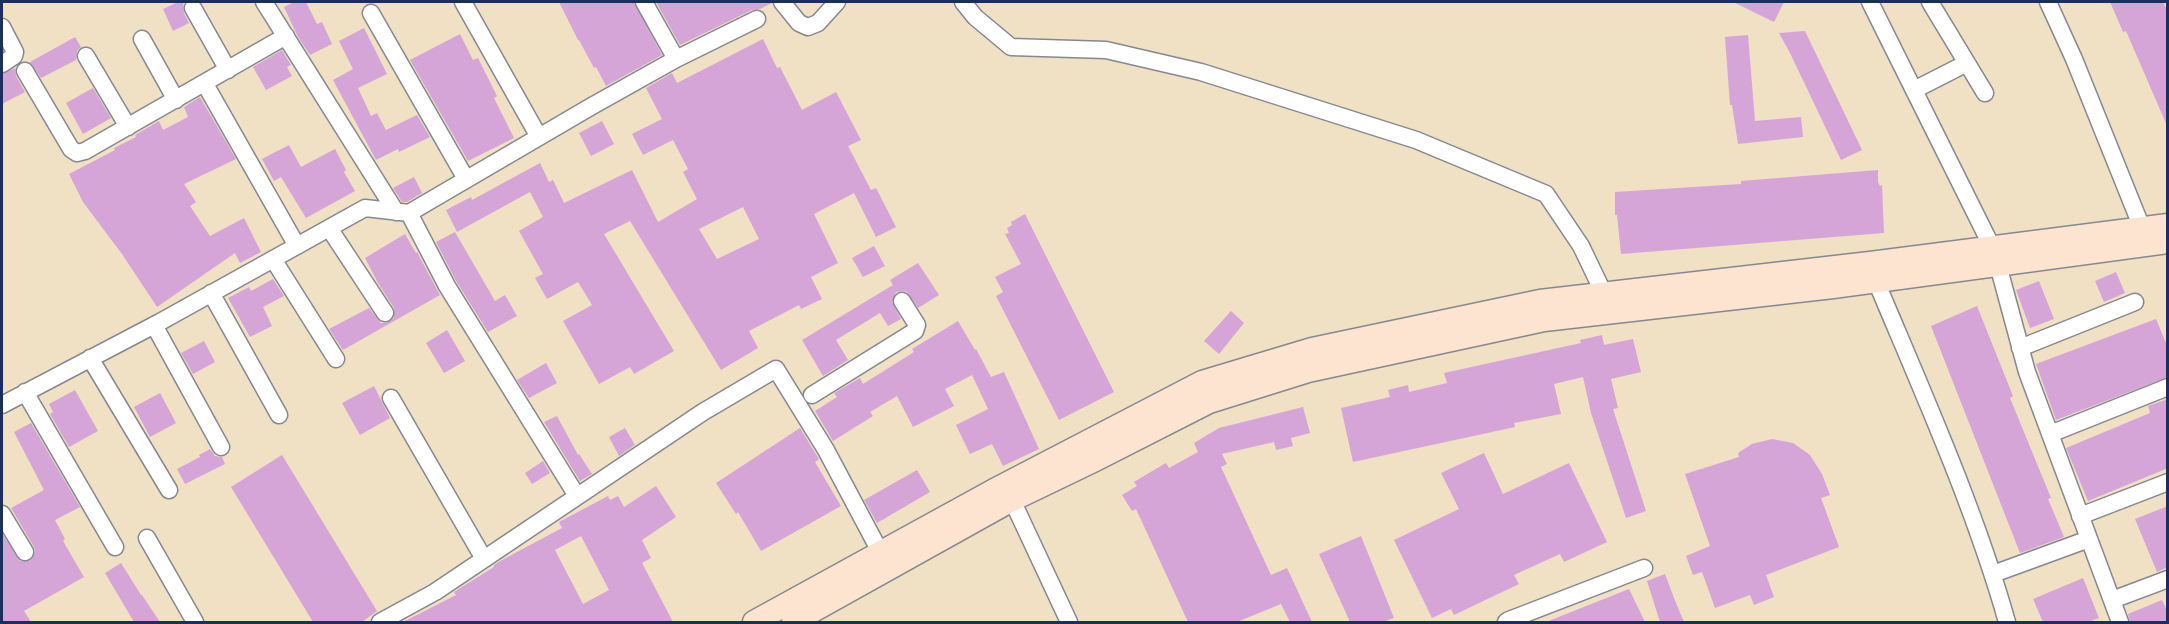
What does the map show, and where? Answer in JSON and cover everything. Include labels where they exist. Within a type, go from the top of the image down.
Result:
[{"type":"street","points":[[264,2],[402,212],[577,496]]},
{"type":"street","points":[[463,2],[539,137]]},
{"type":"street","points":[[644,2],[676,59]]},
{"type":"street","points":[[782,2],[799,23],[808,27],[818,23],[837,2]]},
{"type":"street","points":[[963,2],[975,17],[1011,47],[1106,51],[1201,72],[1416,140],[1546,194],[1581,246],[1604,294]]},
{"type":"street","points":[[1870,2],[1995,256],[2027,372],[2120,622]]},
{"type":"street","points":[[1930,2],[1985,93]]},
{"type":"street","points":[[2048,2],[2074,59],[2142,228]]},
{"type":"street","points":[[193,8],[228,70]]},
{"type":"street","points":[[371,13],[466,179]]},
{"type":"street","points":[[2,405],[154,325],[365,208],[402,212],[466,179],[676,59],[757,19]]},
{"type":"street","points":[[2,27],[15,52],[11,60],[2,64]]},
{"type":"street","points":[[25,70],[71,149],[77,153],[128,128],[286,36]]},
{"type":"street","points":[[142,39],[176,100]]},
{"type":"street","points":[[86,56],[128,128]]},
{"type":"street","points":[[1914,90],[1967,63]]},
{"type":"street","points":[[205,84],[297,246]]},
{"type":"street","points":[[1995,256],[2168,225]]},
{"type":"street","points":[[329,228],[385,314]]},
{"type":"street","points":[[754,622],[1093,461],[1209,402],[1308,371],[1544,320],[1995,256],[2168,242]]},
{"type":"street","points":[[273,259],[336,359]]},
{"type":"street","points":[[793,622],[1000,487],[1202,382],[1312,349],[1540,301],[1873,272]]},
{"type":"street","points":[[1873,272],[1926,399],[1993,574],[2007,622]]},
{"type":"street","points":[[211,293],[279,415]]},
{"type":"street","points":[[804,400],[915,331],[917,325],[902,301]]},
{"type":"street","points":[[2020,348],[2134,302]]},
{"type":"street","points":[[154,325],[221,447]]},
{"type":"street","points":[[90,358],[169,490]]},
{"type":"street","points":[[380,622],[435,592],[703,412],[776,369],[804,400],[826,450],[885,560]]},
{"type":"street","points":[[2050,434],[2168,387]]},
{"type":"street","points":[[25,392],[115,547]]},
{"type":"street","points":[[391,398],[484,559]]},
{"type":"street","points":[[2080,516],[2168,482]]},
{"type":"street","points":[[1012,500],[1069,622]]},
{"type":"street","points":[[2,514],[25,552]]},
{"type":"street","points":[[147,538],[195,622]]},
{"type":"street","points":[[1993,574],[2089,539]]},
{"type":"street","points":[[1506,622],[1644,568]]},
{"type":"street","points":[[2112,600],[2168,579]]},
{"type":"building","points":[[183,2],[184,13],[189,23],[173,31],[163,9]]},
{"type":"building","points":[[294,2],[306,2],[317,24],[322,22],[332,44],[310,55],[298,37],[284,7]]},
{"type":"building","points":[[559,2],[634,2],[662,55],[606,86],[578,40]]},
{"type":"building","points":[[656,2],[772,3],[752,10],[680,45]]},
{"type":"building","points":[[1733,2],[1784,2],[1774,22]]},
{"type":"building","points":[[2110,2],[2163,2],[2168,12],[2168,128],[2126,31],[2123,32]]},
{"type":"building","points":[[364,28],[387,74],[358,88],[371,116],[377,113],[386,130],[417,115],[430,137],[376,160],[333,80],[353,69],[339,41]]},
{"type":"building","points":[[1805,31],[1862,150],[1841,160],[1779,33]]},
{"type":"building","points":[[460,34],[473,60],[478,58],[497,96],[494,98],[514,138],[468,161],[410,60]]},
{"type":"building","points":[[1748,35],[1755,121],[1801,117],[1803,137],[1738,144],[1732,105],[1730,105],[1725,37]]},
{"type":"building","points":[[75,37],[81,47],[77,51],[76,60],[41,78],[30,62]]},
{"type":"building","points":[[763,39],[802,110],[836,92],[861,140],[848,146],[871,190],[876,188],[896,227],[876,237],[854,193],[814,214],[838,263],[811,277],[822,299],[801,309],[799,305],[749,331],[758,348],[721,370],[630,221],[604,234],[674,351],[634,374],[630,367],[599,384],[563,321],[592,305],[578,282],[547,299],[535,278],[543,274],[519,231],[543,217],[530,192],[457,232],[446,210],[471,197],[472,200],[540,163],[549,182],[553,180],[564,203],[632,170],[658,222],[697,199],[683,172],[688,169],[673,140],[643,155],[632,134],[662,119],[646,88],[672,73],[677,83]],"holes":[[[743,207],[759,239],[717,259],[699,229]]]},
{"type":"building","points":[[282,50],[291,65],[287,67],[292,76],[266,90],[253,67]]},
{"type":"building","points":[[15,68],[16,76],[25,92],[2,104],[2,74]]},
{"type":"building","points":[[93,88],[111,118],[83,134],[66,103]]},
{"type":"building","points":[[200,97],[236,159],[184,184],[196,202],[190,206],[210,236],[244,218],[261,252],[240,263],[235,253],[157,307],[122,254],[83,202],[69,174],[115,150],[114,148],[136,137],[135,135],[159,121],[163,130],[188,117],[184,107]]},
{"type":"building","points":[[602,121],[614,144],[591,156],[579,133]]},
{"type":"building","points":[[289,145],[301,167],[335,149],[355,191],[306,218],[281,177],[274,181],[262,159]]},
{"type":"building","points":[[1878,170],[1878,182],[1880,186],[1882,185],[1884,233],[1621,254],[1617,215],[1615,215],[1615,192],[1741,184],[1741,181]]},
{"type":"building","points":[[414,177],[422,193],[407,202],[402,202],[393,188]]},
{"type":"building","points":[[1025,214],[1114,392],[1059,420],[996,296],[1003,292],[995,277],[1021,264],[1005,234],[1009,233],[1007,228],[1012,225],[1011,222]]},
{"type":"building","points":[[455,232],[495,301],[505,295],[517,316],[488,332],[456,281],[436,242]]},
{"type":"building","points":[[405,234],[440,295],[343,350],[329,329],[369,308],[381,323],[394,318],[394,308],[365,258]]},
{"type":"building","points":[[874,246],[885,266],[863,277],[852,258]]},
{"type":"building","points":[[918,263],[939,295],[918,308],[907,292],[896,292],[892,302],[901,319],[888,326],[880,313],[836,340],[848,360],[823,376],[802,340],[893,285],[890,280]]},
{"type":"building","points":[[2116,272],[2125,293],[2104,302],[2095,281]]},
{"type":"building","points":[[273,279],[284,296],[263,307],[272,326],[250,337],[228,298],[249,287],[251,291]]},
{"type":"building","points":[[2039,281],[2054,319],[2030,328],[2016,290]]},
{"type":"building","points":[[1977,306],[2013,396],[2010,398],[2051,498],[2048,499],[2064,537],[2020,553],[1931,326]]},
{"type":"building","points":[[1231,311],[1244,323],[1219,354],[1204,341]]},
{"type":"building","points":[[2156,319],[2168,348],[2168,377],[2056,420],[2036,364]]},
{"type":"building","points":[[958,321],[991,377],[1004,372],[1039,449],[1003,466],[992,444],[970,454],[956,425],[988,409],[972,375],[945,389],[954,406],[913,427],[897,396],[870,412],[873,416],[833,441],[815,411],[837,397],[834,393],[860,378],[863,384],[914,352],[912,349]]},
{"type":"building","points":[[447,330],[465,361],[444,373],[426,343]]},
{"type":"building","points":[[1602,335],[1604,345],[1633,339],[1641,372],[1611,379],[1618,408],[1613,409],[1646,511],[1626,518],[1591,413],[1583,377],[1554,384],[1561,414],[1514,423],[1515,427],[1353,462],[1341,408],[1390,397],[1388,390],[1408,385],[1409,392],[1447,383],[1444,373],[1581,343],[1580,340]]},
{"type":"building","points":[[204,341],[215,362],[193,374],[181,353]]},
{"type":"building","points":[[546,363],[557,383],[529,398],[517,380]]},
{"type":"building","points":[[374,386],[390,418],[360,435],[342,403]]},
{"type":"building","points":[[75,390],[98,431],[69,447],[50,414],[53,412],[49,404]]},
{"type":"building","points":[[160,393],[176,423],[150,437],[134,407]]},
{"type":"building","points":[[2168,399],[2168,468],[2088,501],[2066,448],[2150,413],[2148,406]]},
{"type":"building","points":[[1303,407],[1310,433],[1291,438],[1293,446],[1276,450],[1274,442],[1222,454],[1227,464],[1221,467],[1271,575],[1287,568],[1312,622],[1290,622],[1281,604],[1237,622],[1188,622],[1136,509],[1132,511],[1122,495],[1137,486],[1134,482],[1166,463],[1169,468],[1198,452],[1194,443],[1219,428]]},
{"type":"building","points":[[557,416],[578,455],[592,474],[580,481],[544,422]]},
{"type":"building","points":[[31,423],[80,507],[55,520],[65,539],[63,541],[84,577],[24,611],[31,622],[2,622],[2,533],[20,561],[30,561],[35,552],[11,508],[44,490],[14,432]]},
{"type":"building","points":[[625,428],[635,445],[619,456],[609,437]]},
{"type":"building","points":[[800,428],[819,459],[815,462],[841,506],[761,551],[738,512],[736,514],[716,483]]},
{"type":"building","points":[[1772,439],[1793,443],[1810,455],[1822,474],[1830,495],[1821,498],[1839,547],[1766,575],[1774,597],[1754,605],[1750,595],[1715,608],[1702,572],[1693,575],[1686,556],[1710,546],[1685,474],[1739,457],[1738,453],[1752,444]]},
{"type":"building","points":[[210,449],[215,456],[222,457],[225,464],[185,484],[177,469]]},
{"type":"building","points":[[1484,453],[1503,494],[1569,463],[1607,542],[1564,562],[1560,554],[1514,575],[1519,584],[1454,615],[1451,609],[1432,618],[1394,540],[1459,509],[1441,473]]},
{"type":"building","points":[[282,455],[377,611],[362,622],[313,622],[231,487]]},
{"type":"building","points":[[543,461],[550,473],[532,484],[525,473]]},
{"type":"building","points":[[917,470],[930,492],[877,523],[864,500]]},
{"type":"building","points":[[656,486],[676,517],[642,540],[651,558],[642,563],[673,622],[403,622],[456,595],[454,592],[494,565],[562,528],[559,522],[608,496],[610,500],[618,496],[624,507]],"holes":[[[581,536],[609,590],[583,604],[555,550]]]},
{"type":"building","points":[[2168,506],[2168,567],[2157,572],[2135,519]]},
{"type":"building","points":[[1361,536],[1394,618],[1383,622],[1350,622],[1319,554]]},
{"type":"building","points":[[121,563],[160,622],[134,622],[105,573]]},
{"type":"building","points":[[1665,574],[1684,622],[1660,622],[1647,581]]},
{"type":"building","points":[[2083,578],[2099,618],[2088,622],[2043,622],[2033,599]]},
{"type":"building","points":[[1629,589],[1645,622],[1546,622]]},
{"type":"building","points":[[2162,600],[2168,613],[2168,622],[2130,622],[2128,614]]}]
